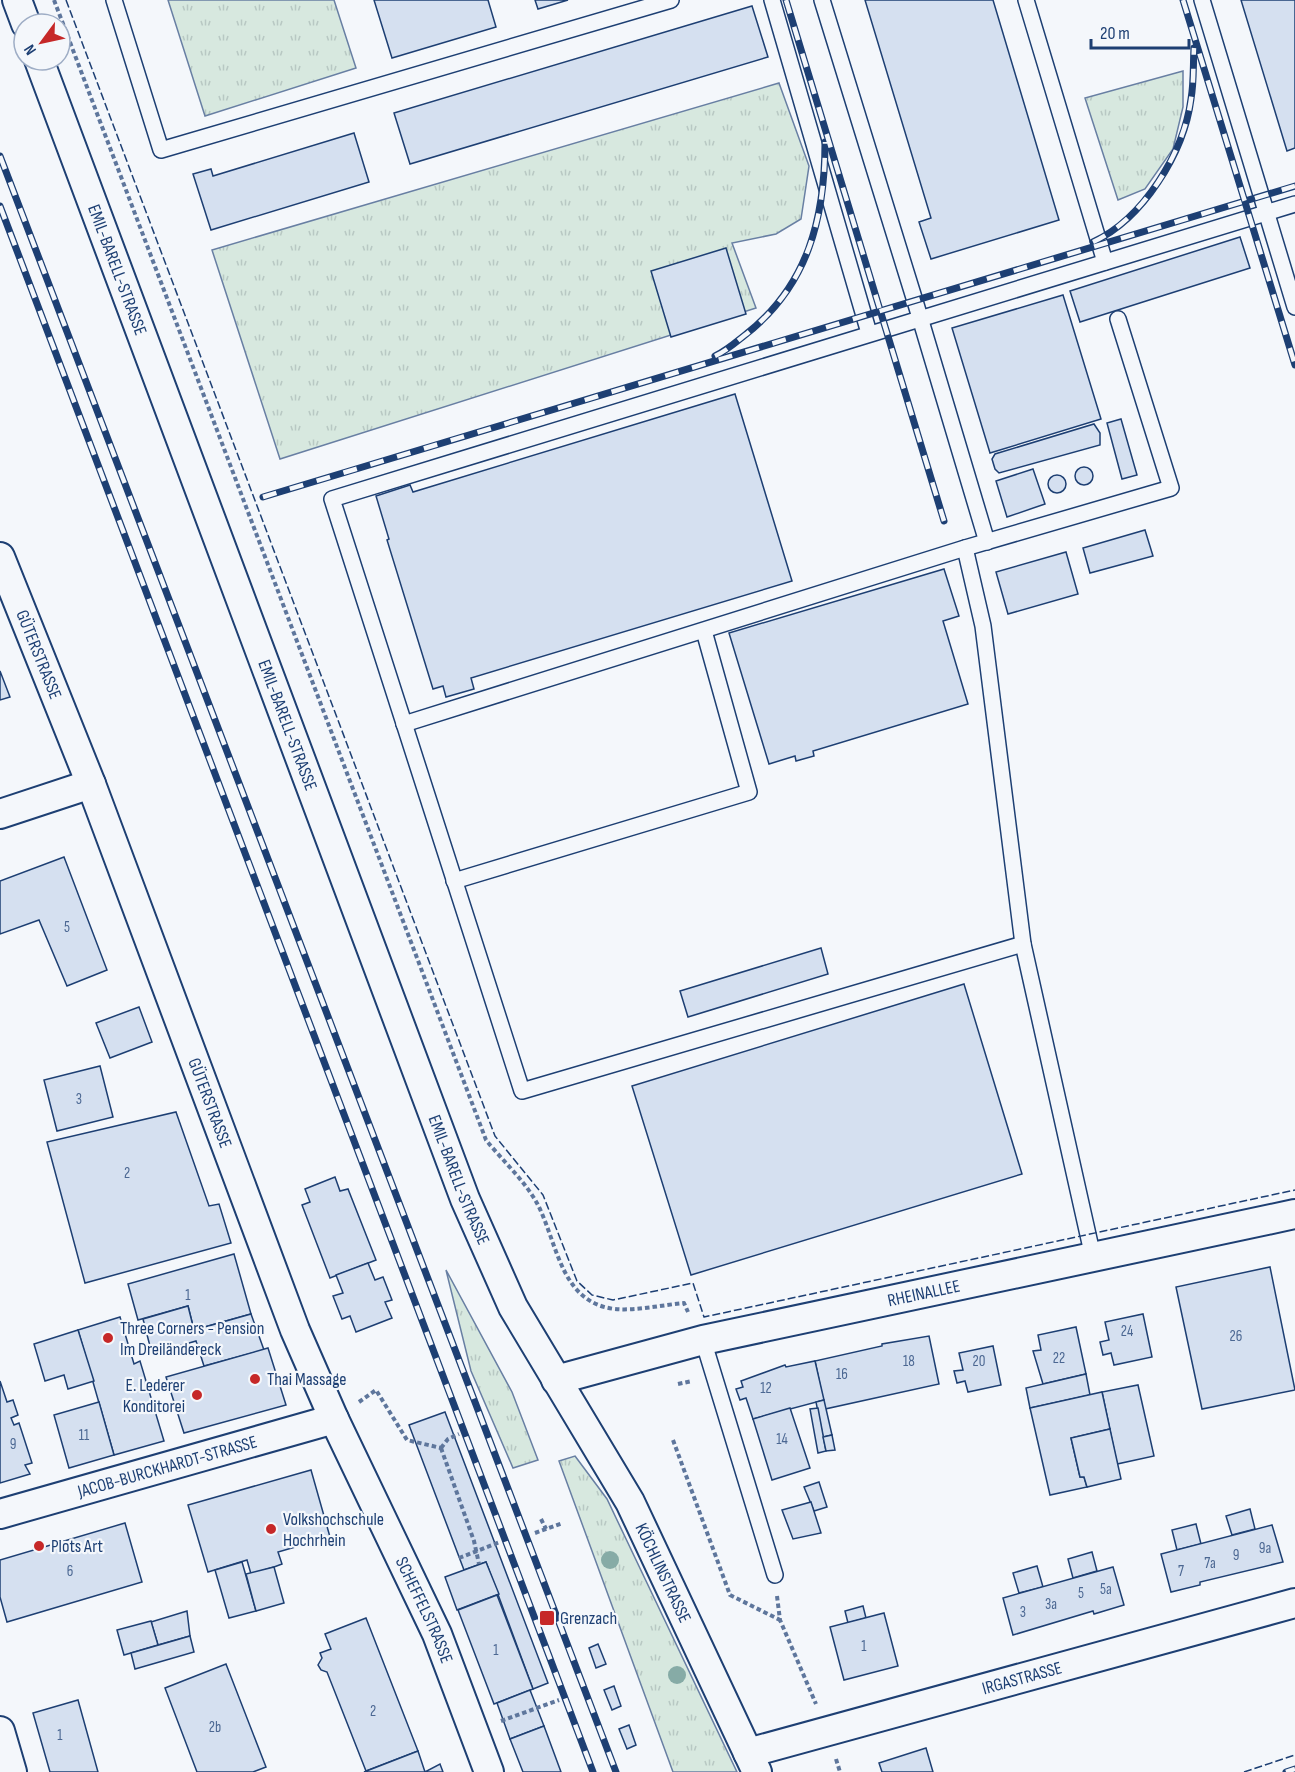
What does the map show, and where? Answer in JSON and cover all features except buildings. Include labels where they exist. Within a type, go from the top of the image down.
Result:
[{"type":"street","name":"EMIL-BARELL-STRASSE","points":[[43,72],[465,1199],[513,1307],[556,1380]]},
{"type":"street","name":"GÜTERSTRASSE","points":[[0,557],[91,784],[295,1330],[334,1419]]},
{"type":"street","points":[[0,814],[91,784]]},
{"type":"street","name":"RHEINALLEE","points":[[556,1380],[703,1340],[1295,1215]]},
{"type":"street","name":"KÖCHLINSTRASSE","points":[[556,1380],[630,1502],[752,1762]]},
{"type":"street","name":"JACOB-BURCKHARDT-STRASSE","points":[[0,1514],[334,1419]]},
{"type":"street","name":"SCHEFFELSTRASSE","points":[[334,1419],[437,1634],[489,1772]]},
{"type":"street","name":"IRGASTRASSE","points":[[752,1762],[826,1729],[1295,1603]]},
{"type":"street","points":[[0,1731],[12,1772]]},
{"type":"lane","points":[[114,0],[161,150],[671,0]]},
{"type":"lane","points":[[772,0],[869,333]]},
{"type":"lane","points":[[822,0],[987,542]]},
{"type":"lane","points":[[1026,0],[1105,262]]},
{"type":"lane","points":[[1202,0],[1295,307]]},
{"type":"lane","points":[[1023,944],[522,1091],[332,499],[1295,204]]},
{"type":"lane","points":[[404,724],[965,548],[1171,488],[1118,319]]},
{"type":"lane","points":[[965,548],[983,626],[1023,944],[1093,1257]]},
{"type":"lane","points":[[454,881],[749,792],[704,631]]},
{"type":"lane","points":[[703,1340],[775,1575]]},
{"type":"path","points":[[54,0],[486,1140],[537,1203],[571,1285],[581,1297],[594,1305],[616,1309],[684,1303],[703,1340]]},
{"type":"path","points":[[334,1419],[376,1390],[407,1440],[441,1448]]},
{"type":"path","points":[[441,1448],[448,1438],[459,1434]]},
{"type":"path","points":[[673,1440],[730,1595],[780,1620],[826,1729]]},
{"type":"path","points":[[441,1448],[477,1551],[479,1564]]},
{"type":"path","points":[[541,1519],[546,1530]]},
{"type":"path","points":[[535,1533],[564,1523]]},
{"type":"path","points":[[459,1558],[500,1542]]},
{"type":"path","points":[[497,1723],[559,1700]]},
{"type":"green space","points":[[168,0],[334,0],[356,68],[205,116]]},
{"type":"green space","points":[[1183,71],[1183,107],[1173,149],[1145,189],[1118,200],[1085,98]]},
{"type":"green space","points":[[779,83],[809,166],[801,219],[776,234],[732,243],[756,308],[280,459],[212,250]]},
{"type":"green space","points":[[446,1270],[512,1392],[538,1460],[513,1468],[471,1371]]},
{"type":"green space","points":[[575,1456],[607,1499],[737,1772],[673,1772],[559,1461]]},
{"type":"railway","points":[[786,0],[944,521]]},
{"type":"railway","points":[[1183,0],[1295,365]]},
{"type":"railway","points":[[1093,242],[1128,218],[1144,201],[1170,162],[1187,120],[1193,86],[1194,48]]},
{"type":"railway","points":[[715,356],[734,344],[767,316],[784,295],[798,272],[809,249],[816,224],[824,170],[825,142]]},
{"type":"railway","points":[[0,156],[616,1772]]},
{"type":"railway","points":[[263,497],[1295,186]]},
{"type":"railway","points":[[0,206],[593,1772]]},
{"type":"railway","points":[[1286,1772],[1295,1769]]},
{"type":"fence","points":[[66,0],[495,1136],[543,1195],[577,1281],[592,1295],[613,1300],[693,1283],[704,1317],[1295,1190]]},
{"type":"fence","points":[[1244,1772],[1295,1755]]},
{"type":"place","name":"Three Corners - Pension Im Dreiländereck","points":[[108,1338]]},
{"type":"place","name":"Thai Massage","points":[[255,1379]]},
{"type":"place","name":"E. Lederer Konditorei","points":[[197,1395]]},
{"type":"place","name":"Volkshochschule Hochrhein","points":[[271,1529]]},
{"type":"place","name":"Plots Art","points":[[39,1546]]},
{"type":"place","name":"Grenzach","points":[[547,1618]]}]
